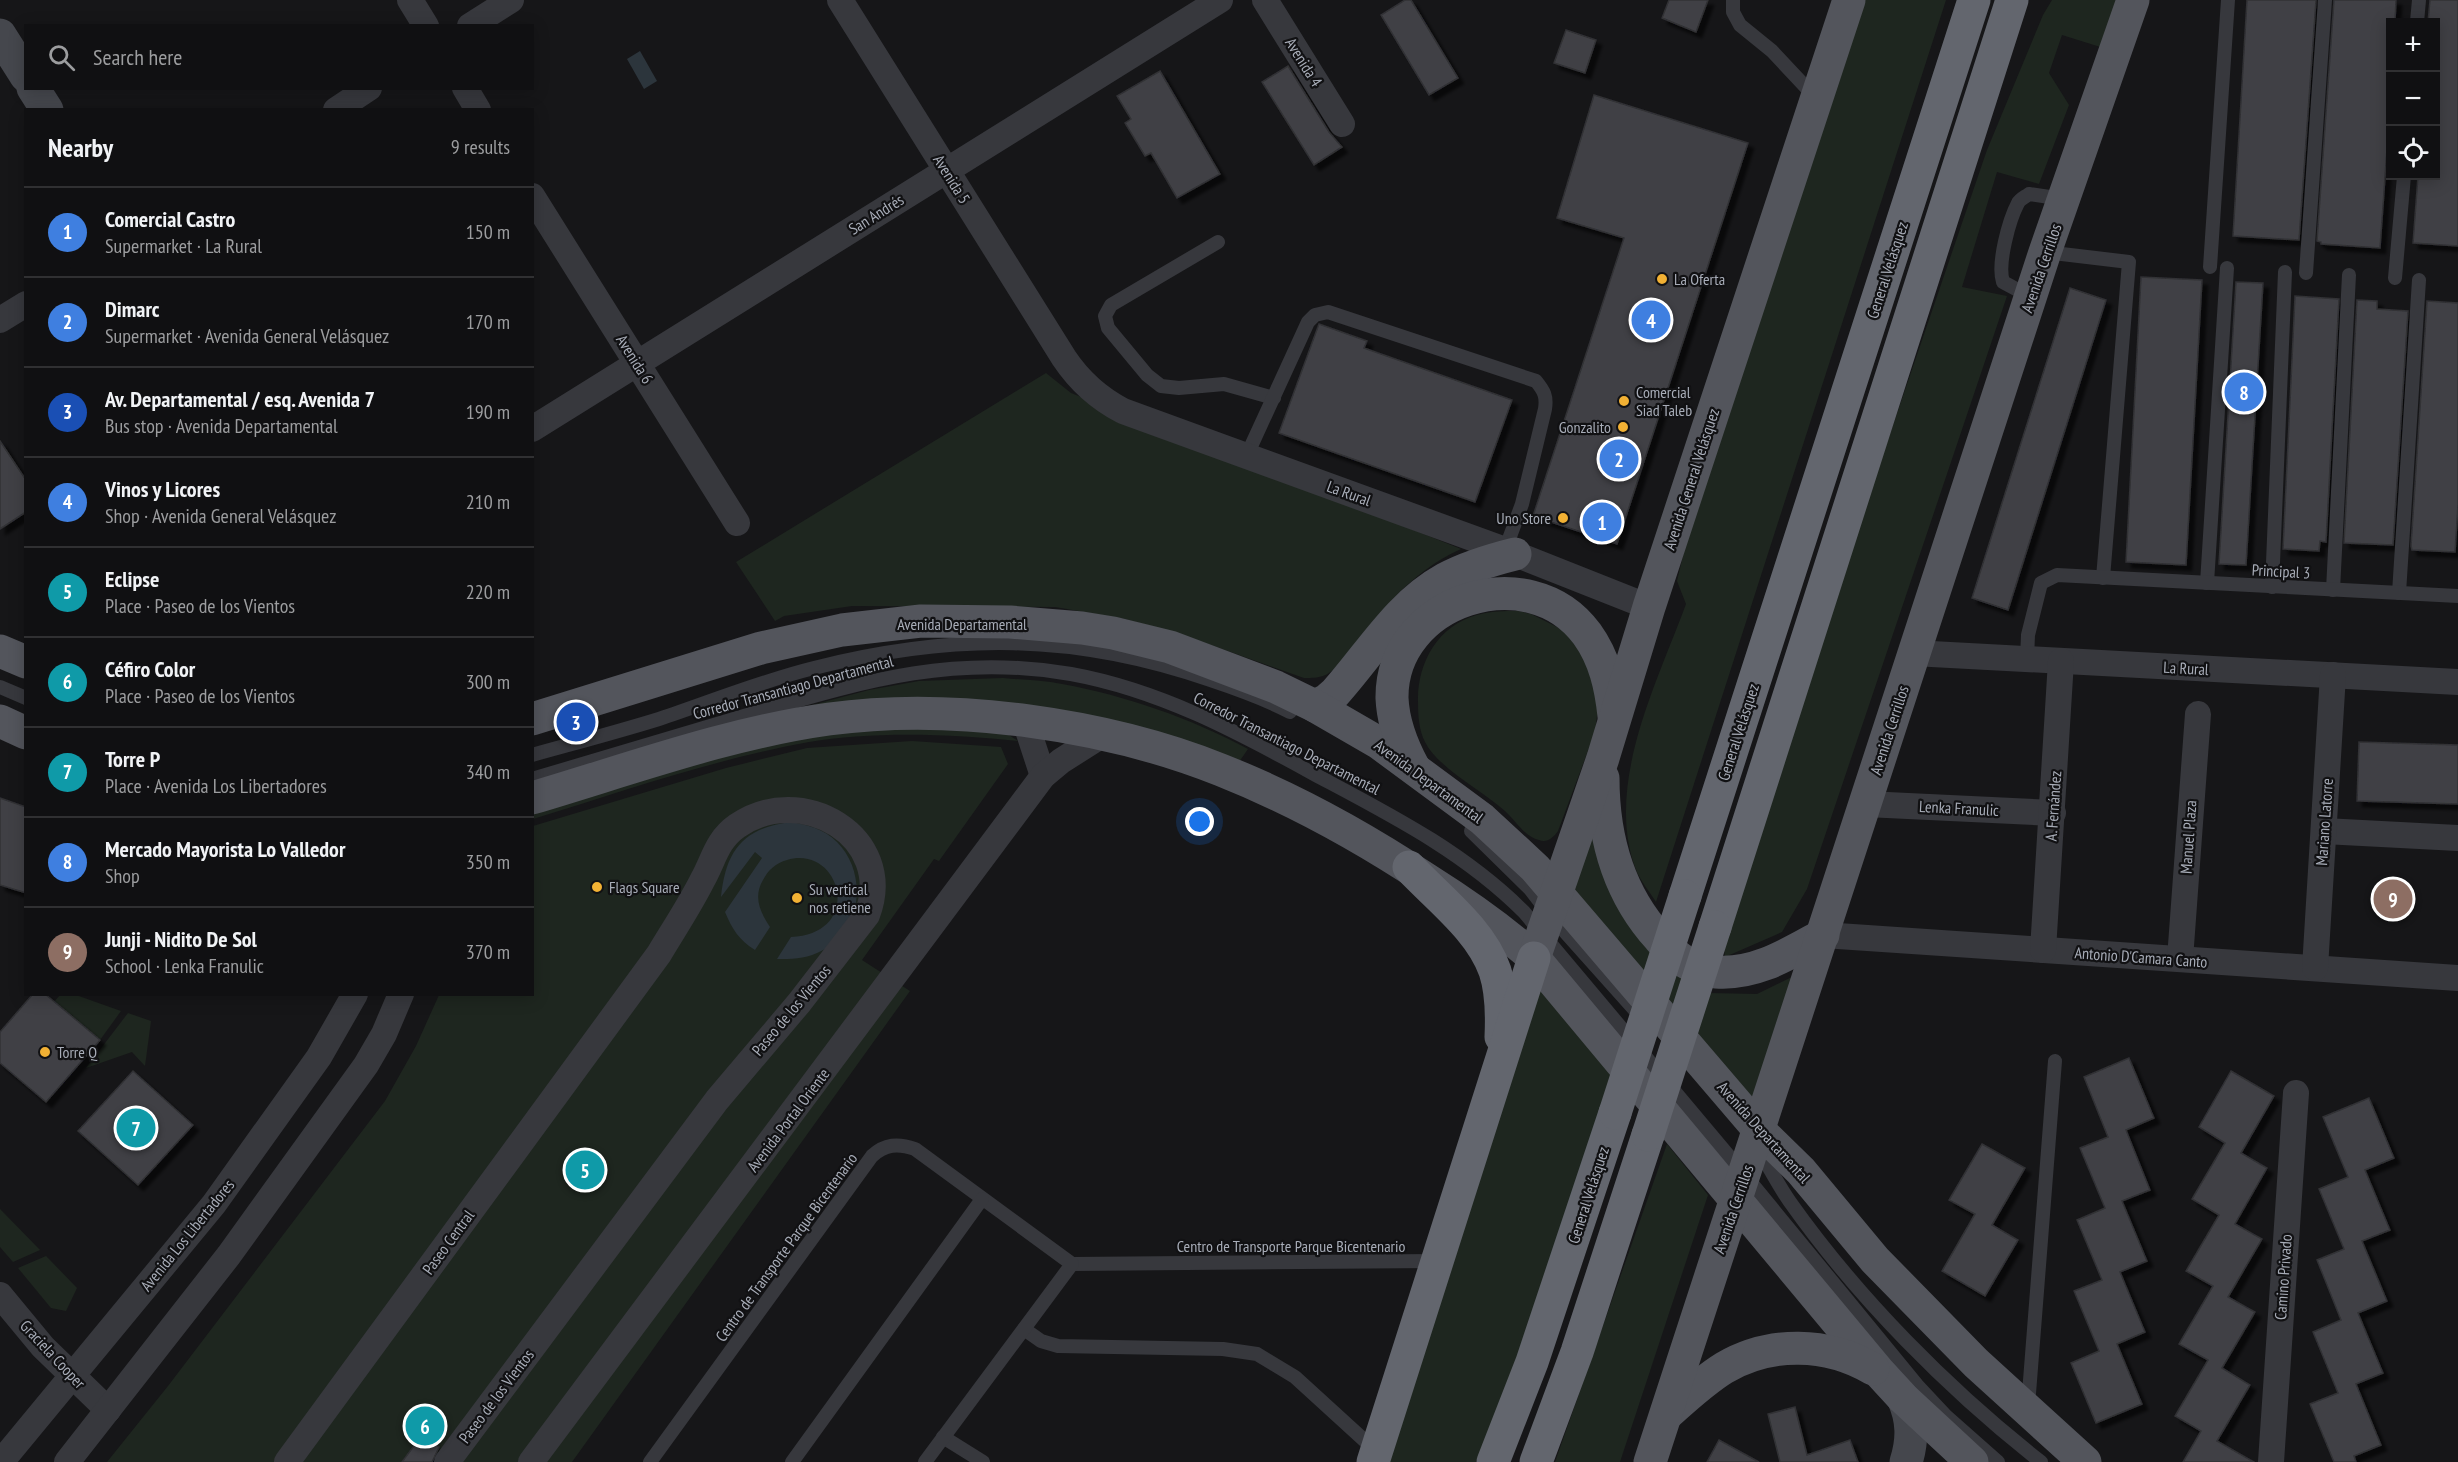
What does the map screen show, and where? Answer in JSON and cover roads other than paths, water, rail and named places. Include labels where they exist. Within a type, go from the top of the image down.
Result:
[{"type":"highway","name":"General Velásquez","points":[[1492,1462],[1532,1362],[1615,1113],[1974,0]]},
{"type":"highway","points":[[1536,1462],[1577,1352],[1648,1135],[2012,0]]},
{"type":"highway","points":[[1980,99],[2036,0]]},
{"type":"highway","points":[[1409,867],[1464,923],[1489,957],[1495,970],[1502,1021],[1499,1070]]},
{"type":"highway","points":[[1375,1457],[1546,925]]},
{"type":"main road","name":"Avenida General Velásquez","points":[[1546,925],[1603,758],[1649,607],[1849,0]]},
{"type":"main road","name":"Avenida Cerrillos","points":[[1650,1462],[2045,252],[2133,0]]},
{"type":"main road","points":[[1310,713],[1335,693],[1393,622],[1428,590],[1471,567],[1510,552]]},
{"type":"main road","points":[[1408,773],[1393,707],[1393,688],[1399,663],[1409,645],[1430,621],[1450,607],[1480,595],[1511,593],[1537,598],[1558,608],[1577,623],[1595,647],[1604,667],[1610,689],[1614,722]]},
{"type":"main road","name":"Avenida Departamental","points":[[534,718],[761,648],[842,630],[932,621],[1010,622],[1113,633],[1196,656],[1266,682],[1310,713],[1379,743],[1408,773],[1482,819],[1535,868],[1546,925],[1748,1162],[1880,1373],[1957,1458]]},
{"type":"main road","points":[[0,651],[24,661]]},
{"type":"main road","name":"Avenida Departamental","points":[[534,797],[755,732],[832,718],[916,714],[1025,721],[1102,735],[1146,746],[1221,770],[1328,820],[1382,849],[1502,931],[1546,925]]},
{"type":"main road","points":[[0,721],[24,732]]},
{"type":"main road","points":[[1603,758],[1606,828],[1616,867],[1639,914],[1671,952],[1694,968],[1737,972],[1764,965],[1823,935]]},
{"type":"main road","name":"Avenida Departamental","points":[[1546,925],[1748,1162],[1801,1172],[1910,1298],[2085,1462]]},
{"type":"main road","points":[[1665,1416],[1695,1389],[1723,1369],[1773,1350],[1791,1348],[1828,1351],[1864,1363],[1880,1373]]},
{"type":"street","points":[[410,0],[425,24]]},
{"type":"street","points":[[473,24],[510,0]]},
{"type":"street","name":"Avenida 5","points":[[840,0],[1064,358]]},
{"type":"street","name":"San Andrés","points":[[534,428],[1220,0]]},
{"type":"street","name":"Avenida 4","points":[[1265,0],[1342,124]]},
{"type":"street","points":[[0,35],[24,73]]},
{"type":"street","points":[[34,90],[46,108]]},
{"type":"street","points":[[339,108],[366,90]]},
{"type":"street","points":[[466,90],[477,108]]},
{"type":"street","name":"Avenida 6","points":[[534,199],[737,523]]},
{"type":"street","points":[[0,320],[24,305]]},
{"type":"street","name":"La Rural","points":[[1064,358],[1083,383],[1108,403],[1123,411],[1510,552],[1649,607]]},
{"type":"street","name":"La Rural","points":[[1913,653],[2458,682]]},
{"type":"street","name":"A. Fernández","points":[[2043,950],[2061,661]]},
{"type":"street","name":"Mariano Latorre","points":[[2315,968],[2333,675]]},
{"type":"street","name":"Manuel Plaza","points":[[2180,959],[2198,714]]},
{"type":"street","points":[[1025,721],[1043,776]]},
{"type":"street","name":"Avenida Portal Oriente","points":[[531,1462],[1043,776],[1061,761],[1102,735]]},
{"type":"street","name":"Lenka Franulic","points":[[1866,804],[2053,813]]},
{"type":"street","name":"Paseo de los Vientos","points":[[447,1462],[717,1100],[799,1004],[867,915],[873,899],[873,884],[870,870],[857,843],[843,828],[824,816],[805,810],[784,808],[767,811],[735,827],[712,855],[705,876],[659,954],[609,1023]]},
{"type":"street","points":[[2324,831],[2458,838]]},
{"type":"street","name":"Antonio D'Camara Canto","points":[[1823,935],[2458,978]]},
{"type":"street","name":"Avenida Los Libertadores","points":[[0,1462],[213,1204],[320,1057],[354,996]]},
{"type":"street","points":[[67,1462],[229,1255],[366,1065],[384,1034],[400,996]]},
{"type":"street","name":"Paseo Central","points":[[287,1462],[609,1023]]},
{"type":"street","name":"Camino Privado","points":[[2271,1462],[2296,1093]]},
{"type":"street","points":[[272,1126],[273,1136],[284,1149],[294,1152],[304,1149]]},
{"type":"street","name":"Graciela Cooper","points":[[0,1295],[43,1347],[108,1410]]},
{"type":"street","points":[[1903,1398],[1911,1421],[1912,1433],[1906,1462]]},
{"type":"lane","points":[[1733,0],[1733,12],[1740,25],[1772,51],[1816,98]]},
{"type":"lane","points":[[2210,267],[2228,0]]},
{"type":"lane","points":[[2306,273],[2325,0]]},
{"type":"lane","points":[[2417,18],[2419,0]]},
{"type":"lane","points":[[2395,278],[2404,180]]},
{"type":"lane","points":[[2031,297],[2003,282],[2000,273],[2001,260],[2019,201],[2029,194],[2064,199]]},
{"type":"lane","points":[[1218,242],[1112,305],[1105,316],[1108,328],[1147,375],[1161,386],[1179,388],[1224,384],[1274,398]]},
{"type":"lane","points":[[2045,252],[2129,262],[2103,578]]},
{"type":"lane","points":[[2207,583],[2227,268]]},
{"type":"lane","points":[[2271,586],[2285,272]]},
{"type":"lane","points":[[2333,590],[2349,276]]},
{"type":"lane","points":[[2399,593],[2419,280]]},
{"type":"lane","points":[[1247,455],[1308,322],[1315,315],[1328,312],[1536,381],[1547,398],[1510,552]]},
{"type":"lane","name":"Principal 3","points":[[2027,659],[2028,635],[2041,583],[2057,575],[2458,596]]},
{"type":"lane","points":[[534,754],[658,719],[781,676],[908,649],[979,643],[1087,648],[1149,661],[1310,713]]},
{"type":"lane","name":"Corredor Transantiago Departamental","points":[[534,779],[892,675],[969,667],[1008,667],[1073,675],[1145,694],[1195,712],[1412,827],[1480,870],[1524,912],[1546,925]]},
{"type":"lane","points":[[0,687],[24,697]]},
{"type":"lane","name":"Corredor Transantiago Departamental","points":[[592,761],[683,752]]},
{"type":"lane","points":[[1408,773],[1530,889],[1546,925],[1658,1035],[1685,1066]]},
{"type":"lane","points":[[2028,1411],[2055,1061]]},
{"type":"lane","points":[[1701,1083],[1748,1162],[1917,1385],[1946,1416],[1998,1462]]},
{"type":"lane","name":"Centro de Transporte Parque Bicentenario","points":[[650,1462],[872,1156],[881,1148],[904,1145],[915,1149],[1072,1264],[1438,1261]]},
{"type":"lane","points":[[1748,1162],[1789,1201],[1837,1262],[1890,1323],[1939,1373],[2041,1462]]},
{"type":"lane","points":[[792,1462],[982,1199]]},
{"type":"lane","points":[[925,1462],[1072,1264]]},
{"type":"lane","points":[[1024,1329],[1041,1341],[1058,1346],[1223,1349],[1257,1354],[1295,1377],[1375,1457]]},
{"type":"lane","points":[[943,1437],[983,1462]]},
{"type":"place","name":"La Oferta","points":[[1662,279]]},
{"type":"place","name":"Vinos y Licores","points":[[1651,320]]},
{"type":"place","name":"Mercado Mayorista Lo Valledor","points":[[2244,392]]},
{"type":"place","name":"Comercial Siad Taleb","points":[[1624,401]]},
{"type":"place","name":"Gonzalito","points":[[1623,427]]},
{"type":"place","name":"Dimarc","points":[[1619,459]]},
{"type":"place","name":"Uno Store","points":[[1563,518]]},
{"type":"place","name":"Comercial Castro","points":[[1602,522]]},
{"type":"place","name":"Av. Departamental / esq. Avenida 7","points":[[576,722]]},
{"type":"place","name":"Flags Square","points":[[597,887]]},
{"type":"place","name":"Su vertical nos retiene","points":[[797,898]]},
{"type":"place","name":"Junji - Nidito De Sol","points":[[2393,899]]},
{"type":"place","name":"Torre Q","points":[[45,1052]]},
{"type":"place","name":"Torre P","points":[[136,1128]]},
{"type":"place","name":"Eclipse","points":[[585,1170]]},
{"type":"place","name":"Céfiro Color","points":[[425,1426]]}]
